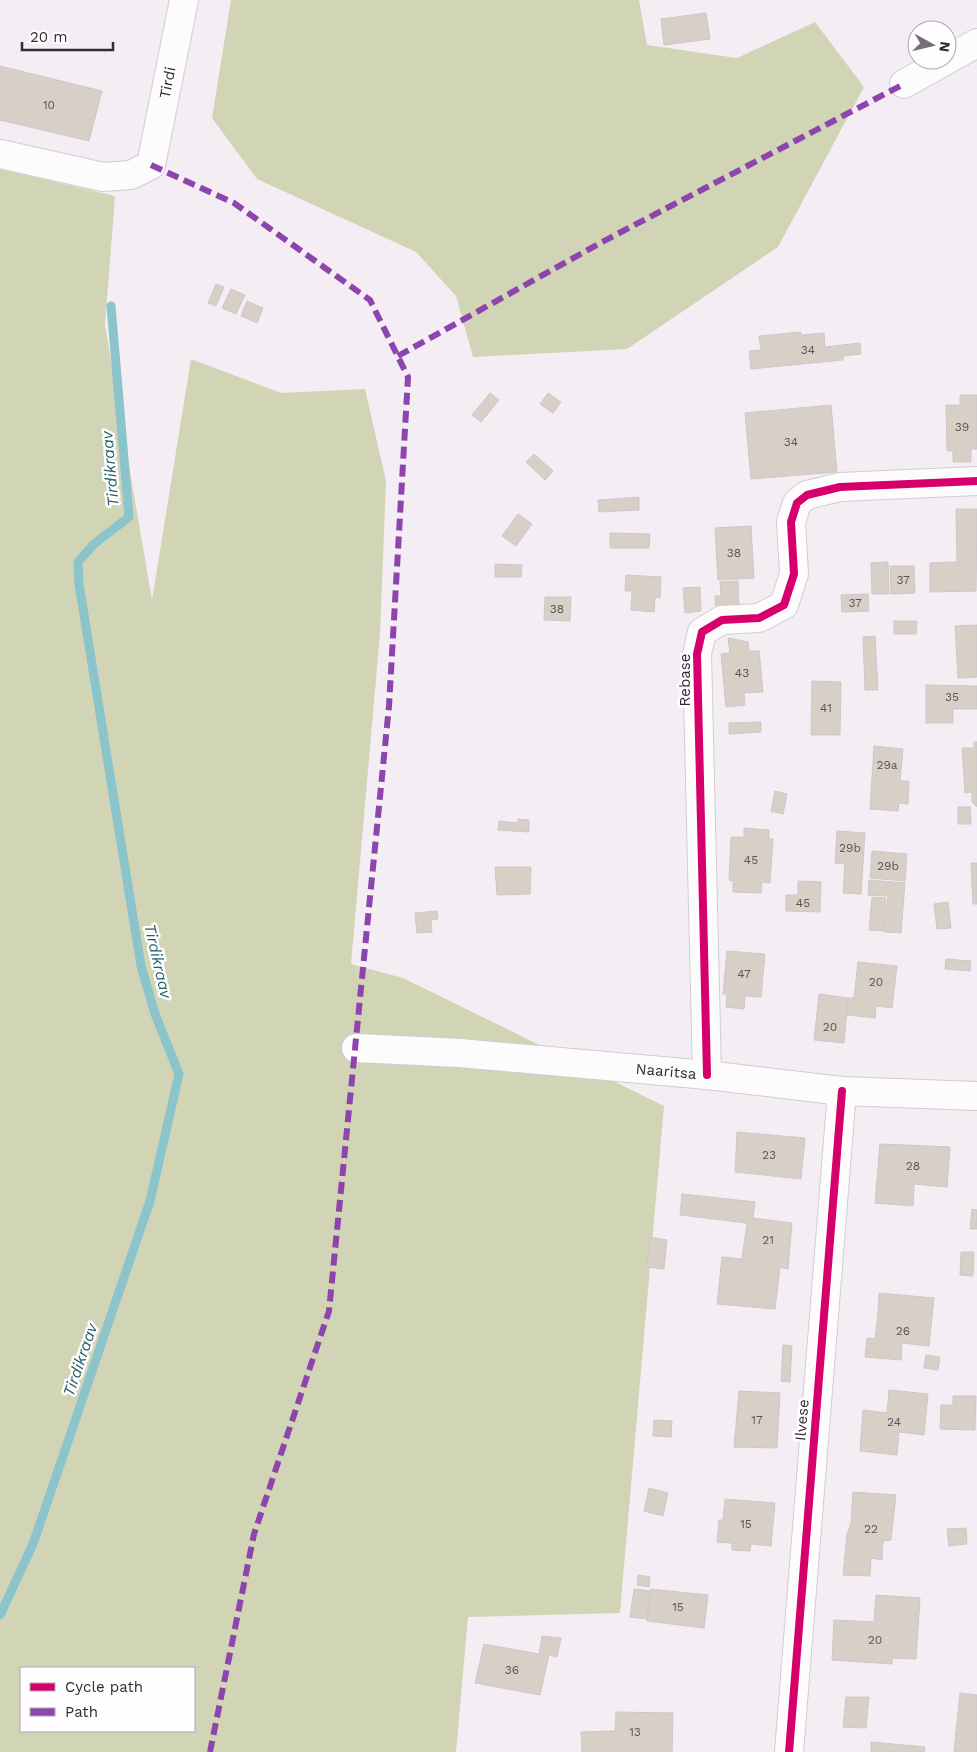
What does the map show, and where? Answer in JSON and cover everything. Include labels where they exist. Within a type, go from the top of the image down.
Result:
[{"type":"street","name":"Tirdi","points":[[0,154],[103,177],[131,175],[151,165],[184,0]]},
{"type":"street","points":[[904,84],[977,44]]},
{"type":"street","name":"Rebase","points":[[707,1075],[697,654],[702,632],[722,620],[759,618],[784,605],[794,574],[790,522],[797,503],[807,495],[840,487],[977,481]]},
{"type":"street","name":"Naaritsa","points":[[356,1048],[460,1053],[707,1075],[842,1091],[977,1096]]},
{"type":"street","name":"Ilvese","points":[[789,1752],[842,1091]]},
{"type":"green space","points":[[231,0],[639,0],[647,45],[737,58],[815,22],[864,87],[778,247],[627,349],[473,357],[456,296],[416,252],[257,179],[212,118]]},
{"type":"green space","points":[[0,169],[115,196],[105,325],[152,600],[191,359],[281,393],[365,389],[386,481],[380,634],[351,964],[403,978],[664,1106],[620,1613],[468,1617],[456,1752],[0,1752]]},
{"type":"building","points":[[706,13],[710,39],[664,45],[661,19]]},
{"type":"building","points":[[0,66],[102,91],[89,141],[0,120]]},
{"type":"building","points":[[216,284],[224,287],[216,306],[208,303]]},
{"type":"building","points":[[231,289],[245,295],[236,314],[222,308]]},
{"type":"building","points":[[247,301],[263,308],[257,323],[241,316]]},
{"type":"building","points":[[801,332],[801,335],[824,333],[825,347],[860,343],[861,354],[843,356],[843,360],[751,369],[749,351],[761,350],[759,336]]},
{"type":"building","points":[[490,393],[499,400],[481,422],[472,415]]},
{"type":"building","points":[[548,393],[561,402],[553,413],[540,404]]},
{"type":"building","points":[[960,395],[977,395],[977,449],[971,449],[971,462],[953,462],[953,451],[947,451],[946,405],[960,405]]},
{"type":"building","points":[[831,405],[837,472],[751,479],[745,413]]},
{"type":"building","points":[[534,454],[553,471],[545,480],[526,462]]},
{"type":"building","points":[[639,497],[639,510],[599,512],[598,500]]},
{"type":"building","points":[[956,509],[977,509],[976,591],[930,592],[930,563],[957,562]]},
{"type":"building","points":[[518,514],[532,524],[516,546],[502,536]]},
{"type":"building","points":[[751,526],[754,578],[718,580],[715,528]]},
{"type":"building","points":[[610,533],[650,534],[649,548],[610,548]]},
{"type":"building","points":[[888,562],[889,594],[872,594],[871,563]]},
{"type":"building","points":[[495,564],[522,565],[521,577],[495,577]]},
{"type":"building","points":[[890,566],[914,566],[915,593],[891,594]]},
{"type":"building","points":[[626,575],[661,577],[660,598],[655,597],[654,612],[631,610],[632,591],[625,591]]},
{"type":"building","points":[[738,581],[739,606],[716,607],[715,596],[721,596],[720,582]]},
{"type":"building","points":[[700,587],[701,611],[685,613],[683,588]]},
{"type":"building","points":[[868,594],[869,611],[842,612],[841,595]]},
{"type":"building","points":[[545,597],[571,597],[570,621],[544,620]]},
{"type":"building","points":[[894,621],[917,621],[916,634],[894,634]]},
{"type":"building","points":[[977,625],[977,677],[958,678],[955,626]]},
{"type":"building","points":[[875,636],[878,690],[865,690],[863,637]]},
{"type":"building","points":[[728,638],[748,642],[749,651],[759,651],[763,692],[744,693],[745,705],[726,707],[721,654],[730,653]]},
{"type":"building","points":[[812,681],[841,682],[840,735],[811,735]]},
{"type":"building","points":[[926,685],[977,686],[977,709],[953,709],[953,723],[926,723]]},
{"type":"building","points":[[761,722],[761,732],[729,734],[729,723]]},
{"type":"building","points":[[974,742],[977,742],[977,807],[972,802],[972,792],[965,793],[962,748],[974,748]]},
{"type":"building","points":[[874,746],[903,749],[900,781],[909,781],[908,804],[899,803],[898,811],[870,809]]},
{"type":"building","points":[[775,791],[787,794],[783,814],[771,811]]},
{"type":"building","points":[[958,807],[970,807],[971,824],[958,824]]},
{"type":"building","points":[[518,819],[529,820],[529,832],[498,830],[499,821],[518,823]]},
{"type":"building","points":[[744,828],[769,830],[769,839],[773,839],[770,883],[762,882],[761,893],[733,892],[733,881],[729,880],[731,837],[744,837]]},
{"type":"building","points":[[837,831],[865,833],[861,894],[843,893],[845,864],[835,863]]},
{"type":"building","points":[[872,851],[907,854],[905,881],[870,878]]},
{"type":"building","points":[[971,863],[977,863],[977,904],[973,904]]},
{"type":"building","points":[[495,867],[531,867],[530,894],[497,895]]},
{"type":"building","points":[[869,880],[905,883],[901,933],[885,932],[888,896],[868,895]]},
{"type":"building","points":[[798,881],[821,882],[820,912],[786,911],[786,895],[798,895]]},
{"type":"building","points":[[872,897],[886,898],[884,931],[869,930]]},
{"type":"building","points":[[948,902],[951,928],[937,929],[934,904]]},
{"type":"building","points":[[437,911],[438,919],[431,920],[432,932],[417,933],[415,913]]},
{"type":"building","points":[[727,951],[765,954],[761,997],[745,996],[744,1009],[726,1007],[727,994],[723,994]]},
{"type":"building","points":[[946,959],[971,961],[970,971],[945,969]]},
{"type":"building","points":[[858,962],[897,966],[892,1008],[876,1006],[875,1018],[847,1015],[848,998],[854,998]]},
{"type":"building","points":[[819,994],[848,998],[844,1043],[814,1040]]},
{"type":"building","points":[[737,1132],[805,1138],[801,1179],[735,1172]]},
{"type":"building","points":[[880,1144],[950,1147],[947,1187],[914,1184],[913,1206],[875,1203]]},
{"type":"building","points":[[682,1194],[755,1202],[753,1218],[792,1223],[788,1269],[780,1267],[775,1309],[717,1304],[722,1257],[742,1259],[747,1223],[680,1215]]},
{"type":"building","points":[[972,1209],[977,1210],[977,1229],[970,1229]]},
{"type":"building","points":[[649,1237],[667,1240],[664,1269],[647,1267]]},
{"type":"building","points":[[961,1252],[974,1252],[973,1276],[960,1275]]},
{"type":"building","points":[[879,1293],[934,1298],[929,1346],[902,1343],[901,1360],[865,1357],[867,1338],[875,1339]]},
{"type":"building","points":[[783,1345],[792,1346],[790,1382],[781,1381]]},
{"type":"building","points":[[926,1355],[940,1357],[938,1370],[924,1368]]},
{"type":"building","points":[[889,1390],[928,1394],[924,1435],[899,1432],[897,1455],[860,1451],[863,1410],[887,1413]]},
{"type":"building","points":[[739,1391],[780,1393],[777,1448],[734,1447]]},
{"type":"building","points":[[953,1396],[976,1396],[975,1430],[940,1429],[941,1405],[953,1405]]},
{"type":"building","points":[[654,1420],[672,1421],[671,1437],[653,1436]]},
{"type":"building","points":[[649,1488],[668,1493],[663,1516],[644,1511]]},
{"type":"building","points":[[853,1492],[896,1495],[891,1540],[883,1541],[882,1560],[871,1558],[870,1576],[843,1575],[847,1534],[851,1523]]},
{"type":"building","points":[[725,1499],[775,1503],[771,1546],[751,1544],[750,1551],[732,1550],[732,1543],[717,1542],[719,1520],[723,1520]]},
{"type":"building","points":[[966,1528],[967,1544],[949,1546],[947,1529]]},
{"type":"building","points":[[638,1575],[650,1577],[649,1587],[637,1585]]},
{"type":"building","points":[[634,1589],[651,1591],[647,1619],[630,1617]]},
{"type":"building","points":[[651,1589],[708,1595],[704,1628],[647,1621]]},
{"type":"building","points":[[876,1595],[920,1598],[916,1659],[892,1658],[892,1664],[832,1660],[834,1620],[874,1622]]},
{"type":"building","points":[[542,1636],[561,1638],[557,1657],[549,1655],[540,1695],[475,1683],[484,1644],[539,1654]]},
{"type":"building","points":[[960,1693],[977,1695],[977,1752],[954,1752]]},
{"type":"building","points":[[846,1697],[869,1697],[866,1728],[843,1727]]},
{"type":"building","points":[[616,1712],[673,1713],[672,1752],[582,1752],[581,1732],[615,1731]]},
{"type":"building","points":[[871,1742],[925,1747],[924,1752],[871,1752]]},
{"type":"waterway","name":"Tirdikraav","points":[[0,1615],[33,1544],[150,1201],[179,1074],[155,1014],[141,966],[79,584],[78,562],[94,544],[129,517],[111,306]]},
{"type":"marked path","points":[[398,356],[602,242],[904,84]]},
{"type":"marked path","points":[[151,165],[234,203],[370,300],[408,377],[389,706],[329,1311],[254,1534],[210,1752]]},
{"type":"cycle path","points":[[707,1075],[697,654],[702,632],[722,620],[759,618],[784,605],[794,574],[791,522],[797,503],[807,495],[840,487],[977,481]]},
{"type":"cycle path","points":[[789,1752],[842,1091]]}]
